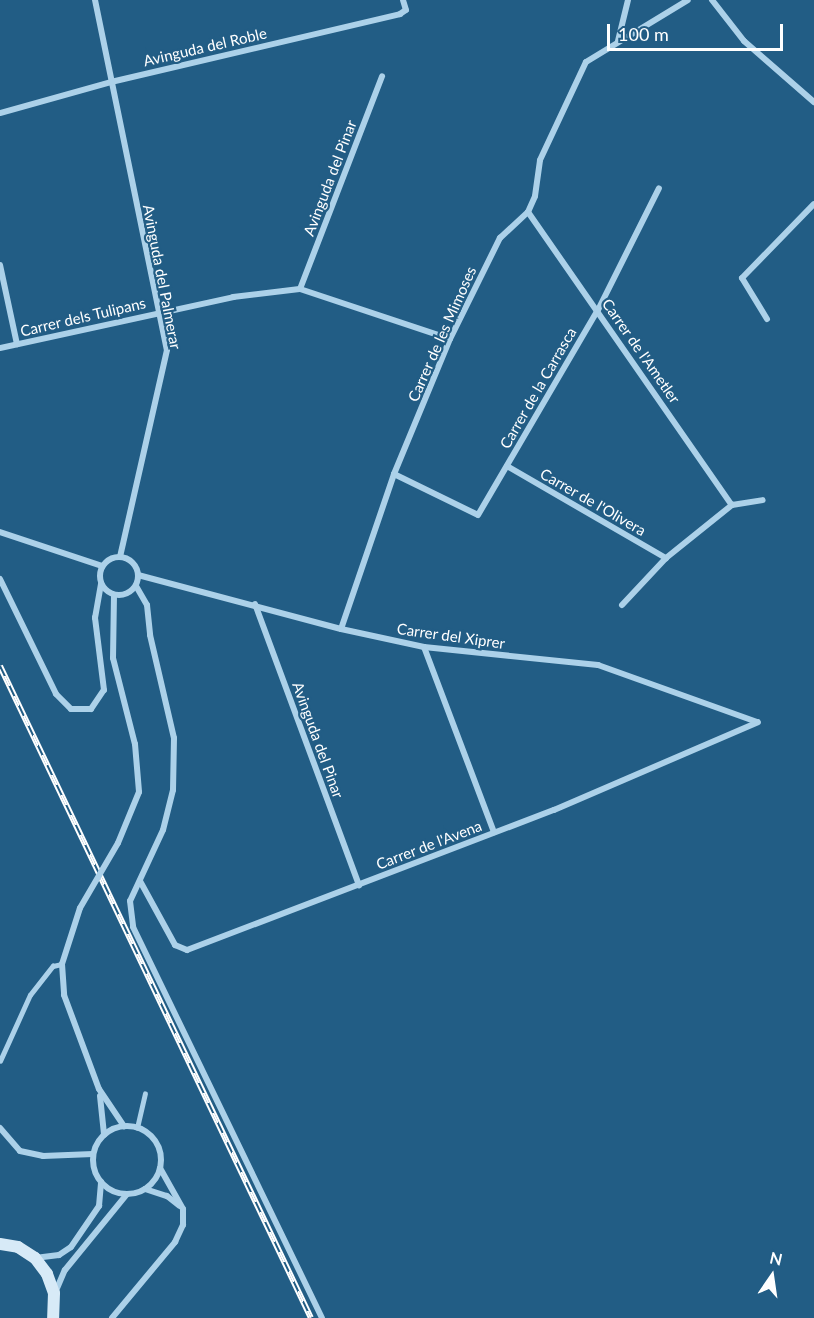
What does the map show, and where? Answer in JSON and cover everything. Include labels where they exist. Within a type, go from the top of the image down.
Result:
[{"type":"main road","points":[[0,1244],[18,1248],[35,1258],[47,1274],[54,1293],[53,1318]]},
{"type":"street","name":"Avinguda del Palmerar","points":[[95,0],[167,350],[120,557]]},
{"type":"street","name":"Avinguda del Roble","points":[[0,113],[111,82],[400,14],[406,10],[403,0]]},
{"type":"street","points":[[618,41],[628,0]]},
{"type":"street","points":[[528,212],[535,195],[540,160],[586,62],[688,0]]},
{"type":"street","points":[[712,0],[744,41],[814,102]]},
{"type":"street","name":"Avinguda del Pinar","points":[[300,289],[382,76]]},
{"type":"street","name":"Carrer de la Carrasca","points":[[394,474],[478,515],[598,310],[658,188]]},
{"type":"street","points":[[766,319],[742,278],[814,204]]},
{"type":"street","name":"Carrer de l'Ametler","points":[[528,212],[732,505]]},
{"type":"street","name":"Carrer de les Mimoses","points":[[341,629],[394,474],[450,339],[500,238],[528,212]]},
{"type":"street","points":[[0,265],[17,344]]},
{"type":"street","name":"Carrer dels Tulipans","points":[[0,348],[159,312],[300,289],[450,339]]},
{"type":"street","name":"Carrer de l'Olivera","points":[[507,466],[666,558]]},
{"type":"street","points":[[622,605],[666,558],[732,505],[763,500]]},
{"type":"street","points":[[0,532],[102,566],[120,557],[135,564],[138,575],[136,586],[147,605],[150,635],[174,738],[173,790],[163,830],[130,901],[134,927],[322,1318]]},
{"type":"street","points":[[0,579],[56,694],[71,709],[91,709],[105,690],[94,618],[102,566]]},
{"type":"street","name":"Carrer del Xiprer","points":[[138,575],[255,604],[341,629],[424,647],[598,665],[758,722]]},
{"type":"street","points":[[101,584],[114,595],[126,594],[136,586]]},
{"type":"street","points":[[114,595],[113,658],[135,744],[139,792],[118,843],[80,908],[62,964],[72,1020],[99,1089],[124,1126]]},
{"type":"street","name":"Avinguda del Pinar","points":[[255,604],[359,885]]},
{"type":"street","points":[[424,647],[494,832]]},
{"type":"street","name":"Carrer de l'Avena","points":[[140,881],[175,945],[187,950],[494,832],[758,722]]},
{"type":"street","points":[[99,1089],[104,1135]]},
{"type":"street","points":[[35,1258],[59,1255],[71,1247],[99,1206],[101,1182],[93,1154],[104,1135],[124,1126],[138,1128],[154,1139],[160,1168],[183,1209],[183,1225],[175,1242],[112,1318]]},
{"type":"street","points":[[0,1128],[20,1150],[43,1156],[93,1154]]},
{"type":"street","points":[[145,1189],[160,1168]]},
{"type":"street","points":[[101,1182],[127,1194]]},
{"type":"street","points":[[54,1293],[64,1270],[127,1194],[145,1189],[167,1197],[183,1209]]},
{"type":"lane","points":[[0,1061],[30,995],[53,966],[62,964]]},
{"type":"lane","points":[[138,1128],[146,1094]]},
{"type":"railway","points":[[0,666],[311,1318]]}]
